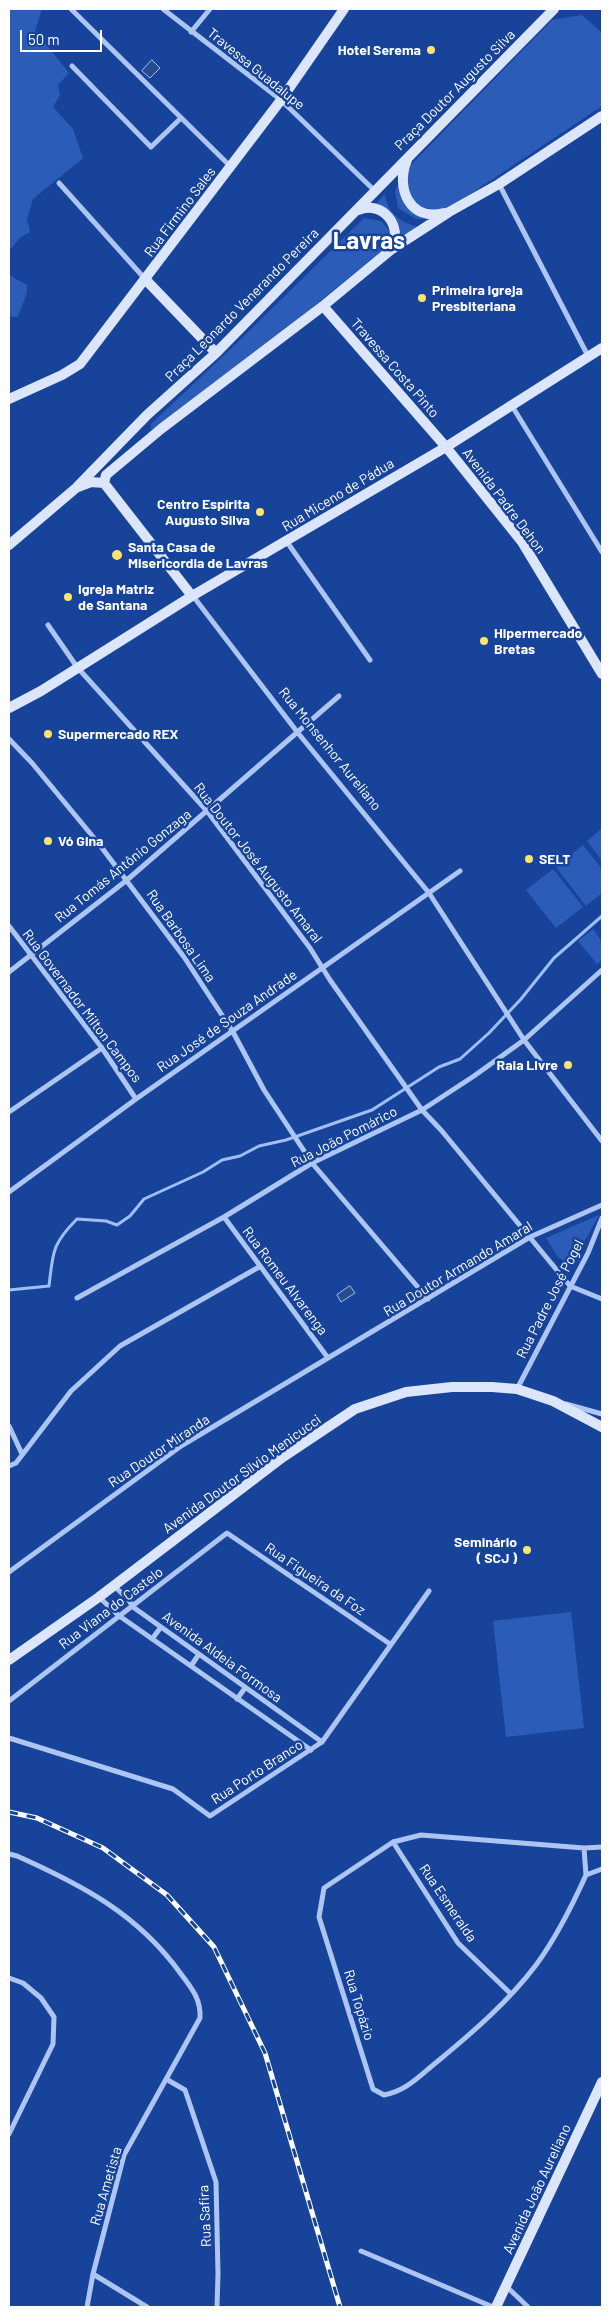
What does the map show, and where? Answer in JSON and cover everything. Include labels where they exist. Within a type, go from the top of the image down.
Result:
[{"type":"main road","name":"Rua Firmino Sales","points":[[9,399],[62,375],[80,364],[146,280],[281,100],[344,9]]},
{"type":"main road","name":"Praça Doutor Augusto Silva","points":[[376,191],[554,9]]},
{"type":"main road","points":[[76,488],[91,482],[104,483],[106,475],[160,429],[323,306],[392,249],[449,212],[499,184],[602,116]]},
{"type":"main road","points":[[408,157],[401,178],[402,187],[409,202],[423,212],[441,214],[449,212]]},
{"type":"main road","name":"Praça Leonardo Venerando Pereira","points":[[9,545],[76,488],[147,415],[216,353],[376,191]]},
{"type":"main road","points":[[355,212],[369,208],[383,211],[388,216],[395,228],[395,242],[392,249]]},
{"type":"main road","points":[[146,280],[216,353]]},
{"type":"main road","name":"Travessa Costa Pinto","points":[[323,306],[446,448]]},
{"type":"main road","name":"Rua Miceno de Pádua","points":[[9,708],[41,691],[192,596],[446,448],[602,348]]},
{"type":"main road","points":[[147,415],[147,426],[153,431],[160,429]]},
{"type":"main road","name":"Avenida Padre Dehon","points":[[446,448],[522,542],[602,674]]},
{"type":"main road","name":"Rua Monsenhor Aureliano","points":[[104,483],[192,596]]},
{"type":"main road","name":"Avenida Doutor Sílvio Menicucci","points":[[9,1660],[114,1586],[283,1457],[355,1410],[406,1392],[452,1387],[516,1389],[553,1401],[602,1427]]},
{"type":"main road","name":"Avenida João Aureliano","points":[[495,2307],[602,2082]]},
{"type":"street","points":[[70,9],[231,167]]},
{"type":"street","name":"Travessa Guadalupe","points":[[164,9],[191,32],[281,100],[376,191]]},
{"type":"street","points":[[191,32],[210,9]]},
{"type":"street","points":[[72,66],[151,147],[181,118]]},
{"type":"street","points":[[59,183],[146,280]]},
{"type":"street","points":[[499,184],[588,356]]},
{"type":"street","points":[[512,406],[602,552]]},
{"type":"street","points":[[287,542],[370,660]]},
{"type":"street","name":"Rua Monsenhor Aureliano","points":[[192,596],[298,733],[429,894],[524,1040],[602,1141]]},
{"type":"street","name":"Rua Doutor José Augusto Amaral","points":[[48,625],[77,667],[207,811],[310,948],[322,968],[422,1110],[442,1130],[570,1286]]},
{"type":"street","name":"Rua Tomás Antônio Gonzaga","points":[[9,972],[127,880],[339,696]]},
{"type":"street","name":"Rua Barbosa Lima","points":[[9,739],[32,763],[127,880],[184,957],[233,1032],[264,1090],[312,1163],[428,1300]]},
{"type":"street","name":"Rua José de Souza Andrade","points":[[9,1192],[136,1099],[460,871]]},
{"type":"street","name":"Rua Governador Milton Campos","points":[[9,926],[102,1048],[136,1099]]},
{"type":"street","name":"Rua João Pomárico","points":[[77,1298],[224,1217],[312,1163],[422,1110],[524,1040],[602,970]]},
{"type":"street","points":[[9,1112],[102,1048]]},
{"type":"street","name":"Rua Doutor Armando Amaral","points":[[328,1358],[428,1300],[530,1237],[602,1206]]},
{"type":"street","name":"Rua Romeu Alvarenga","points":[[224,1217],[259,1267],[328,1358]]},
{"type":"street","name":"Rua Padre José Pogel","points":[[516,1389],[570,1286],[602,1218]]},
{"type":"street","points":[[9,1466],[16,1463],[71,1391],[120,1346],[259,1267]]},
{"type":"street","points":[[570,1286],[602,1299]]},
{"type":"street","name":"Rua Doutor Miranda","points":[[9,1572],[181,1446],[328,1358]]},
{"type":"street","points":[[553,1401],[602,1414]]},
{"type":"street","points":[[9,1426],[22,1454]]},
{"type":"street","name":"Rua Viana do Castelo","points":[[9,1701],[118,1615],[133,1607],[227,1533]]},
{"type":"street","name":"Rua Figueira da Foz","points":[[227,1533],[390,1644]]},
{"type":"street","name":"Avenida Aldeia Formosa","points":[[114,1586],[128,1599],[133,1607],[322,1742]]},
{"type":"street","name":"Rua Porto Branco","points":[[9,1738],[173,1789],[210,1816],[322,1742],[429,1591]]},
{"type":"street","name":"Avenida Aldeia Formosa","points":[[99,1597],[118,1615],[311,1750]]},
{"type":"street","points":[[152,1639],[161,1627]]},
{"type":"street","points":[[191,1666],[199,1654]]},
{"type":"street","points":[[237,1699],[245,1688]]},
{"type":"street","points":[[273,1724],[281,1713]]},
{"type":"street","name":"Rua Topázio","points":[[586,1875],[572,1905],[536,1964],[511,1994],[473,2032],[400,2092],[384,2095],[373,2089],[319,1917],[324,1888],[393,1842],[421,1835],[584,1848],[602,1846]]},
{"type":"street","name":"Rua Esmeralda","points":[[393,1842],[458,1943],[511,1994]]},
{"type":"street","points":[[584,1848],[586,1875],[602,1869]]},
{"type":"street","name":"Rua Ametista","points":[[9,1854],[73,1881],[120,1910],[166,1953],[198,1997],[200,2018],[124,2155],[93,2274],[87,2307]]},
{"type":"street","points":[[9,1978],[23,1983],[41,1998],[54,2017],[53,2044],[9,2134]]},
{"type":"street","name":"Rua Safira","points":[[166,2079],[184,2090],[216,2182],[217,2307]]},
{"type":"street","points":[[361,2251],[495,2307]]},
{"type":"street","points":[[93,2274],[147,2307]]},
{"type":"street","points":[[506,2286],[528,2307]]},
{"type":"shaded area","points":[[9,9],[42,9],[35,31],[69,73],[58,85],[60,95],[53,107],[73,129],[83,158],[33,199],[27,219],[30,232],[21,237],[9,251]]},
{"type":"shaded area","points":[[582,15],[602,33],[602,106],[433,219],[416,219],[398,208],[395,191],[404,172],[552,20]]},
{"type":"shaded area","points":[[152,60],[160,68],[150,78],[142,71]]},
{"type":"shaded area","points":[[385,194],[389,207],[396,216],[406,223],[419,227],[399,241],[387,217],[368,212]]},
{"type":"shaded area","points":[[364,218],[381,221],[391,233],[391,243],[271,341],[154,430],[151,429],[151,424],[238,342]]},
{"type":"shaded area","points":[[9,275],[27,285],[18,317],[9,316]]},
{"type":"shaded area","points":[[602,828],[602,861],[587,841]]},
{"type":"shaded area","points":[[583,845],[602,869],[602,893],[586,906],[556,867]]},
{"type":"shaded area","points":[[553,869],[583,907],[556,928],[526,890]]},
{"type":"shaded area","points":[[593,929],[602,942],[602,960],[597,964],[578,941]]},
{"type":"shaded area","points":[[599,1215],[571,1266],[558,1257],[546,1238]]},
{"type":"shaded area","points":[[350,1286],[355,1293],[341,1302],[337,1295]]},
{"type":"shaded area","points":[[571,1612],[584,1728],[506,1737],[493,1621]]},
{"type":"waterway","points":[[9,1290],[49,1286],[55,1249],[63,1235],[77,1219],[106,1221],[117,1225],[130,1216],[144,1199],[203,1172],[222,1160],[240,1156],[259,1146],[286,1140],[372,1110],[439,1067],[460,1059],[489,1033],[521,999],[554,958],[602,916]]},
{"type":"railway","points":[[9,1812],[37,1818],[103,1848],[167,1895],[214,1947],[265,2053],[340,2307]]},
{"type":"place","name":"Hotel Serema","points":[[431,50]]},
{"type":"place","name":"Primeira Igreja Presbiteriana","points":[[422,298]]},
{"type":"place","name":"Centro Espírita Augusto Silva","points":[[260,512]]},
{"type":"place","name":"Santa Casa de Misericordia de Lavras","points":[[117,555]]},
{"type":"place","name":"Igreja Matriz de Santana","points":[[68,597]]},
{"type":"place","name":"Hipermercado Bretas","points":[[484,641]]},
{"type":"place","name":"Supermercado REX","points":[[48,734]]},
{"type":"place","name":"Vó Gina","points":[[48,841]]},
{"type":"place","name":"SELT","points":[[529,859]]},
{"type":"place","name":"Raia Livre","points":[[568,1065]]},
{"type":"place","name":"Seminário ( SCJ )","points":[[527,1550]]},
{"type":"district","name":"Lavras","points":[[369,241]]}]
